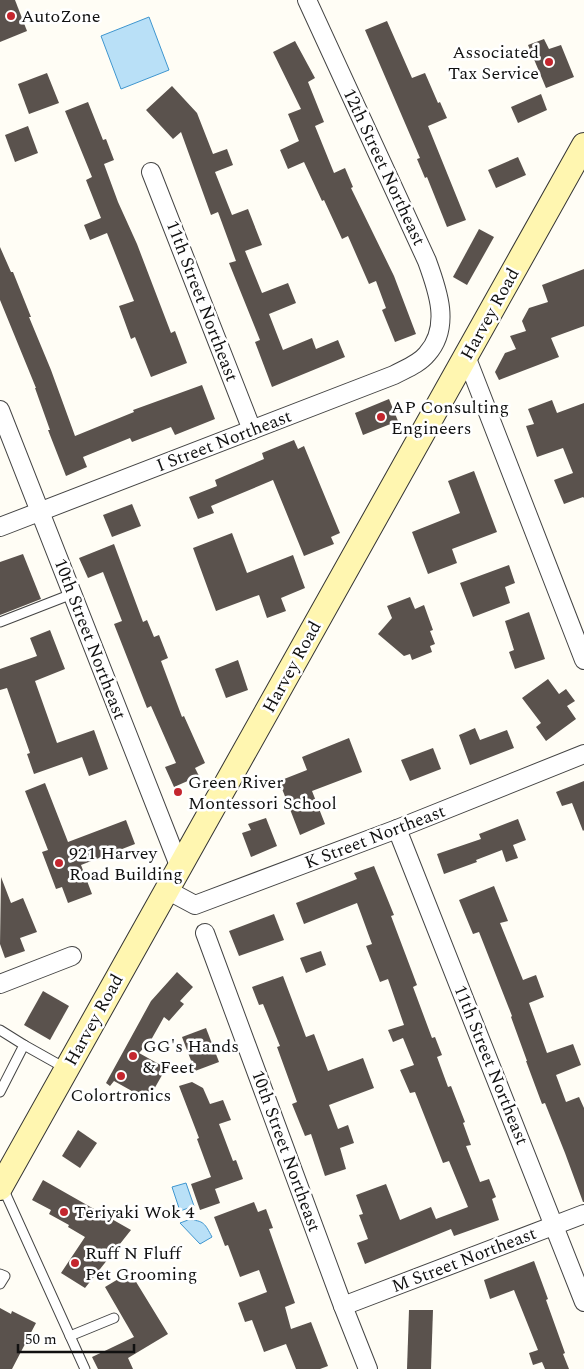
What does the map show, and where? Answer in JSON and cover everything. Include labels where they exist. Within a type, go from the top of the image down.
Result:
[{"type":"main road","name":"Harvey Road","points":[[1,1187],[584,146]]},
{"type":"street","name":"12th Street Northeast","points":[[307,0],[427,261],[436,285],[440,304],[441,322],[436,339]]},
{"type":"street","name":"11th Street Northeast","points":[[151,172],[252,430]]},
{"type":"street","name":"I Street Northeast","points":[[0,527],[394,375],[414,365],[427,354],[436,339]]},
{"type":"street","points":[[466,356],[584,660]]},
{"type":"street","name":"10th Street Northeast","points":[[0,410],[180,868]]},
{"type":"street","name":"K Street Northeast","points":[[168,890],[195,906],[397,829],[584,754]]},
{"type":"street","name":"11th Street Northeast","points":[[397,829],[584,1302]]},
{"type":"street","name":"10th Street Northeast","points":[[205,933],[368,1369]]},
{"type":"street","points":[[0,984],[72,956]]},
{"type":"street","name":"M Street Northeast","points":[[343,1306],[584,1214]]},
{"type":"lane","points":[[0,622],[72,594]]},
{"type":"lane","points":[[0,1030],[67,1069]]},
{"type":"lane","points":[[0,1092],[24,1045]]},
{"type":"lane","points":[[1,1187],[85,1369]]},
{"type":"lane","points":[[0,1274],[4,1276],[0,1284]]},
{"type":"lane","points":[[70,1336],[114,1318]]},
{"type":"water","points":[[149,17],[169,70],[121,89],[101,36]]},
{"type":"water","points":[[186,1183],[194,1206],[180,1211],[172,1187]]},
{"type":"water","points":[[188,1220],[201,1222],[208,1229],[212,1237],[200,1244],[180,1223]]},
{"type":"building","name":"AutoZone","points":[[0,0],[15,0],[27,31],[0,42]]},
{"type":"building","points":[[387,21],[412,78],[425,73],[447,118],[428,126],[466,220],[447,227],[427,177],[425,178],[417,159],[420,158],[365,30]]},
{"type":"building","points":[[544,39],[549,49],[561,45],[574,77],[546,88],[528,45]]},
{"type":"building","points":[[295,41],[315,78],[308,82],[324,122],[315,126],[334,173],[345,168],[353,187],[351,188],[394,276],[416,334],[395,342],[382,310],[386,308],[376,281],[369,284],[348,236],[342,239],[304,162],[288,169],[280,150],[299,141],[288,114],[301,109],[273,52]]},
{"type":"building","points":[[47,73],[59,103],[29,114],[18,84]]},
{"type":"building","points":[[172,86],[197,113],[213,154],[227,149],[233,165],[215,172],[232,215],[248,209],[262,245],[245,251],[262,293],[288,283],[296,303],[269,314],[283,350],[312,338],[316,349],[338,340],[345,357],[272,387],[255,342],[260,340],[229,263],[236,261],[218,212],[211,215],[181,132],[173,139],[146,110]]},
{"type":"building","points":[[541,94],[547,110],[518,123],[511,107]]},
{"type":"building","points":[[88,102],[103,140],[106,139],[114,160],[104,164],[118,202],[137,244],[171,333],[175,331],[187,363],[151,377],[135,337],[131,339],[119,306],[134,301],[107,233],[90,240],[84,225],[101,218],[86,180],[92,177],[65,111]]},
{"type":"building","points":[[28,126],[38,153],[15,162],[5,135]]},
{"type":"building","points":[[518,157],[526,175],[496,188],[488,170]]},
{"type":"building","points":[[479,229],[494,237],[467,285],[453,277]]},
{"type":"building","points":[[0,247],[11,272],[13,272],[31,317],[29,317],[75,436],[134,412],[133,410],[202,385],[215,419],[175,435],[171,427],[132,442],[130,438],[83,457],[87,467],[66,476],[48,430],[50,430],[36,388],[0,300]]},
{"type":"building","points":[[584,269],[584,326],[551,338],[559,357],[499,380],[495,372],[505,353],[516,349],[510,336],[526,331],[522,321],[529,308],[548,302],[542,285]]},
{"type":"building","points":[[389,399],[398,421],[363,435],[355,413]]},
{"type":"building","points":[[552,400],[557,413],[584,403],[584,498],[564,504],[554,480],[573,473],[563,448],[537,457],[526,426],[534,424],[528,409]]},
{"type":"building","points":[[294,440],[298,449],[304,446],[340,533],[331,537],[334,544],[304,556],[273,480],[211,506],[214,513],[198,519],[189,497],[217,486],[215,480],[264,459],[262,453]]},
{"type":"building","points":[[474,471],[497,532],[452,549],[457,563],[428,574],[412,532],[460,513],[448,481]]},
{"type":"building","points":[[132,504],[141,526],[112,537],[103,515]]},
{"type":"building","points":[[232,533],[247,573],[293,555],[305,588],[281,598],[286,611],[267,618],[259,595],[216,611],[193,548]]},
{"type":"building","points":[[114,544],[143,622],[147,620],[154,637],[159,635],[168,658],[161,661],[182,717],[184,716],[205,763],[195,768],[199,776],[174,787],[165,767],[176,763],[151,706],[147,708],[114,624],[122,621],[103,572],[88,578],[79,558]]},
{"type":"building","points":[[23,554],[41,599],[0,615],[0,562]]},
{"type":"building","points":[[509,565],[515,583],[505,587],[510,603],[473,617],[460,583]]},
{"type":"building","points":[[410,597],[415,609],[424,605],[433,630],[430,631],[435,644],[430,646],[432,652],[412,660],[410,654],[404,656],[378,634],[392,618],[387,606]]},
{"type":"building","points":[[529,612],[545,659],[515,669],[509,652],[514,650],[505,621]]},
{"type":"building","points":[[50,630],[65,669],[35,681],[57,743],[94,730],[108,769],[89,776],[82,757],[34,774],[27,754],[30,753],[7,688],[0,690],[0,669],[37,656],[30,638]]},
{"type":"building","points":[[238,660],[248,690],[226,698],[215,669]]},
{"type":"building","points":[[548,679],[559,694],[566,689],[575,701],[567,706],[576,719],[546,741],[536,727],[541,723],[522,698]]},
{"type":"building","points":[[475,728],[480,740],[507,730],[514,748],[470,765],[459,735]]},
{"type":"building","points":[[349,738],[362,772],[312,791],[325,824],[300,835],[279,781],[307,770],[302,757]]},
{"type":"building","points":[[433,748],[441,769],[410,781],[401,760]]},
{"type":"building","points":[[584,781],[583,831],[572,803],[562,806],[556,792]]},
{"type":"building","name":"921 Harvey Road Building","points":[[45,783],[68,842],[126,820],[135,844],[81,865],[92,894],[68,903],[62,887],[56,889],[42,852],[48,850],[25,791]]},
{"type":"building","points":[[266,818],[277,846],[251,857],[242,833],[251,830],[248,824]]},
{"type":"building","points":[[518,819],[526,840],[513,845],[518,858],[506,862],[502,850],[476,860],[477,862],[444,874],[437,854],[481,839],[479,834]]},
{"type":"building","points":[[374,866],[394,915],[391,916],[417,985],[413,987],[432,1038],[435,1037],[442,1055],[437,1057],[448,1087],[451,1086],[465,1122],[463,1123],[471,1145],[466,1146],[480,1182],[489,1179],[496,1197],[492,1199],[499,1220],[454,1236],[451,1229],[365,1264],[357,1243],[368,1239],[359,1215],[363,1214],[356,1195],[386,1184],[400,1220],[431,1207],[436,1219],[468,1207],[449,1161],[443,1163],[415,1092],[410,1093],[400,1070],[414,1065],[403,1038],[393,1042],[388,1030],[404,1025],[388,979],[380,982],[366,946],[372,944],[357,903],[304,924],[296,903],[357,879],[354,873]]},
{"type":"building","points":[[1,877],[11,903],[23,898],[37,932],[20,938],[25,951],[5,958],[0,944]]},
{"type":"building","points":[[494,886],[508,921],[500,923],[523,980],[536,975],[544,997],[529,1003],[547,1053],[573,1044],[581,1065],[556,1075],[566,1102],[579,1097],[584,1108],[584,1202],[545,1103],[542,1104],[512,1016],[479,932],[473,934],[459,900]]},
{"type":"building","points":[[274,914],[284,940],[239,956],[229,931]]},
{"type":"building","points":[[321,951],[326,965],[306,973],[300,958]]},
{"type":"building","points":[[177,972],[193,987],[180,1001],[184,1004],[169,1021],[164,1017],[151,1040],[139,1053],[166,1068],[148,1100],[114,1081],[110,1086],[106,1083],[151,1001]]},
{"type":"building","points":[[283,976],[306,1037],[314,1034],[328,1071],[363,1058],[374,1088],[329,1105],[338,1129],[348,1125],[354,1143],[340,1148],[346,1169],[325,1176],[311,1134],[305,1136],[292,1104],[297,1102],[277,1047],[280,1046],[263,1004],[259,1005],[252,987]]},
{"type":"building","points":[[43,991],[69,1006],[50,1040],[24,1025]]},
{"type":"building","points":[[206,1028],[219,1062],[195,1071],[182,1037]]},
{"type":"building","points":[[192,1082],[203,1088],[210,1104],[223,1100],[231,1120],[219,1124],[233,1161],[236,1160],[243,1179],[215,1189],[220,1203],[200,1210],[191,1184],[211,1177],[197,1139],[199,1138],[179,1086]]},
{"type":"building","points":[[78,1130],[97,1143],[80,1168],[62,1156]]},
{"type":"building","points":[[43,1180],[131,1230],[85,1288],[61,1273],[85,1237],[49,1214],[51,1210],[32,1200]]},
{"type":"building","points":[[254,1202],[258,1212],[266,1209],[273,1228],[269,1229],[295,1303],[285,1307],[291,1329],[311,1322],[328,1366],[320,1369],[296,1369],[286,1344],[264,1352],[252,1320],[245,1322],[238,1303],[267,1292],[259,1270],[240,1277],[228,1245],[225,1246],[214,1217]]},
{"type":"building","points":[[534,1261],[548,1299],[546,1300],[569,1369],[545,1369],[542,1362],[533,1365],[529,1353],[538,1350],[514,1290],[490,1299],[484,1280]]},
{"type":"building","points":[[130,1272],[168,1334],[128,1358],[133,1369],[98,1369],[92,1357],[134,1337],[105,1287]]},
{"type":"building","points":[[0,1308],[11,1314],[12,1311],[36,1323],[12,1369],[0,1369]]},
{"type":"building","points":[[409,1310],[433,1310],[431,1369],[407,1369]]},
{"type":"place","name":"AutoZone","points":[[11,16]]},
{"type":"place","name":"Associated Tax Service","points":[[549,62]]},
{"type":"place","name":"AP Consulting Engineers","points":[[381,417]]},
{"type":"place","name":"Green River Montessori School","points":[[178,792]]},
{"type":"place","name":"921 Harvey Road Building","points":[[59,863]]},
{"type":"place","name":"GG's Hands & Feet","points":[[133,1056]]},
{"type":"place","name":"Colortronics","points":[[121,1076]]},
{"type":"place","name":"Teriyaki Wok 4","points":[[64,1212]]},
{"type":"place","name":"Ruff N Fluff Pet Grooming","points":[[75,1263]]}]
